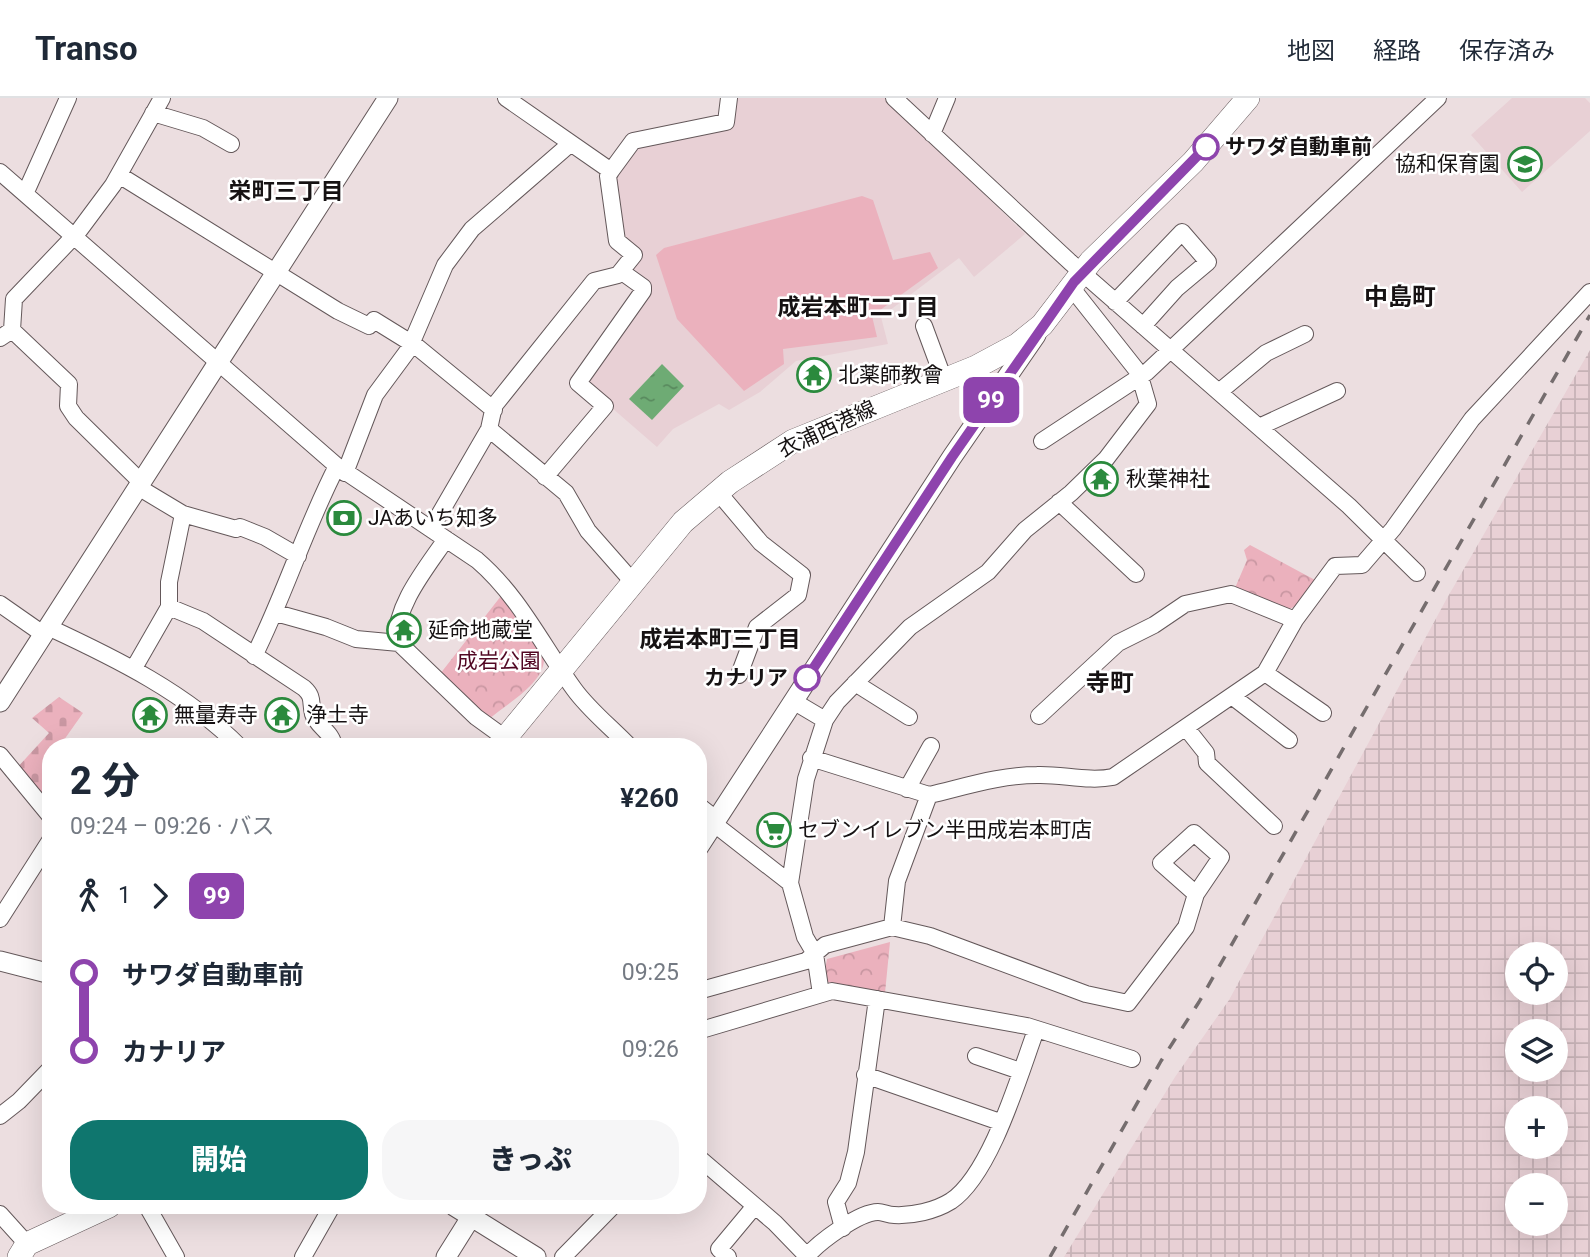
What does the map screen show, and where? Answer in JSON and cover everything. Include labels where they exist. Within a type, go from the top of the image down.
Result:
[{"type":"main road","name":"衣浦西港線","points":[[505,738],[683,522],[718,492],[793,441],[990,360],[1042,325],[1077,280],[1193,162],[1248,98]]},
{"type":"main road","points":[[23,1253],[94,1214]]},
{"type":"street","points":[[25,194],[68,98]]},
{"type":"street","points":[[162,98],[119,174],[72,238],[14,299],[6,334],[69,384],[68,406],[76,418],[139,485],[183,514],[236,529],[240,527],[265,537],[298,556]]},
{"type":"street","points":[[0,702],[388,98]]},
{"type":"street","points":[[506,98],[611,171]]},
{"type":"street","points":[[526,113],[535,98]]},
{"type":"street","points":[[431,529],[489,429],[494,410],[594,281],[622,272],[634,255],[617,241],[608,176],[611,171],[633,141],[726,122],[729,98]]},
{"type":"street","points":[[821,993],[815,954],[805,937],[790,883],[811,758],[825,720],[836,702],[910,627],[988,572],[1026,530],[1106,458],[1148,404],[1140,376],[1077,280],[894,98]]},
{"type":"street","points":[[932,134],[947,98]]},
{"type":"street","points":[[1042,441],[1140,376],[1171,351],[1438,98]]},
{"type":"street","points":[[153,113],[203,128],[231,144]]},
{"type":"street","points":[[254,656],[276,612],[309,520],[341,470],[375,396],[411,343],[433,288],[472,229],[570,144]]},
{"type":"street","points":[[0,172],[72,238],[341,470],[446,539],[494,575],[575,691],[621,738]]},
{"type":"street","points":[[119,174],[338,311],[369,326],[374,320],[411,343],[457,376],[494,410]]},
{"type":"street","points":[[1115,302],[1182,232],[1208,262],[1177,289],[1143,326]]},
{"type":"street","points":[[545,477],[606,406],[578,383],[643,291],[643,286],[622,272]]},
{"type":"street","points":[[1077,280],[1115,302],[1143,326],[1385,539],[1418,573]]},
{"type":"street","points":[[811,758],[929,795],[1012,776],[1101,779],[1113,777],[1187,729],[1265,673],[1295,620],[1335,566],[1362,565],[1385,539],[1472,419],[1590,292]]},
{"type":"street","points":[[0,295],[13,306]]},
{"type":"street","points":[[707,834],[1042,325]]},
{"type":"street","points":[[924,326],[944,380]]},
{"type":"street","points":[[1219,392],[1266,353],[1305,334]]},
{"type":"street","points":[[990,360],[1001,361],[1007,367],[1007,377]]},
{"type":"street","points":[[1259,427],[1337,391]]},
{"type":"street","points":[[489,429],[566,493],[588,531],[632,581]]},
{"type":"street","points":[[718,492],[761,543],[802,575],[798,595],[757,627],[739,674]]},
{"type":"street","points":[[1059,502],[1136,574]]},
{"type":"street","points":[[134,668],[169,607],[169,582],[183,514]]},
{"type":"street","points":[[396,642],[396,630],[405,603],[446,539]]},
{"type":"street","points":[[1039,716],[1118,643],[1154,625],[1185,604],[1231,594],[1295,620]]},
{"type":"street","points":[[0,604],[45,631],[134,668],[216,723],[231,738]]},
{"type":"street","points":[[169,607],[203,621],[310,694],[313,714],[332,738]]},
{"type":"street","points":[[276,612],[356,639],[396,642],[405,647],[496,738]]},
{"type":"street","points":[[1265,673],[1323,713]]},
{"type":"street","points":[[855,683],[909,717]]},
{"type":"street","points":[[1233,697],[1289,740]]},
{"type":"street","points":[[793,701],[825,720]]},
{"type":"street","points":[[1187,729],[1206,753],[1207,762],[1274,826]]},
{"type":"street","points":[[907,789],[931,746]]},
{"type":"street","points":[[0,755],[42,806]]},
{"type":"street","points":[[892,927],[897,881],[929,795]]},
{"type":"street","points":[[707,813],[790,883]]},
{"type":"street","points":[[0,919],[42,853]]},
{"type":"street","points":[[707,988],[806,961],[825,945],[892,927],[930,936],[1075,990],[1128,1003],[1186,927],[1196,894]]},
{"type":"street","points":[[0,961],[42,972]]},
{"type":"street","points":[[707,1028],[821,993],[845,992],[1036,1030],[1132,1059]]},
{"type":"street","points":[[843,1228],[836,1202],[848,1183],[856,1152],[877,999]]},
{"type":"street","points":[[707,1165],[775,1223],[807,1256],[816,1245],[876,1212],[893,1215],[920,1213],[951,1201],[981,1167],[992,1147],[1036,1030]]},
{"type":"street","points":[[976,1056],[1020,1071]]},
{"type":"street","points":[[866,1075],[1000,1122]]},
{"type":"street","points":[[0,1116],[42,1077]]},
{"type":"street","points":[[728,1257],[719,1249],[754,1207]]},
{"type":"street","points":[[0,1214],[23,1253]]},
{"type":"street","points":[[152,1214],[176,1257]]},
{"type":"street","points":[[303,1257],[327,1214]]},
{"type":"street","points":[[446,1257],[473,1214]]},
{"type":"street","points":[[477,1214],[536,1257]]},
{"type":"street","points":[[562,1257],[605,1214]]},
{"type":"shaded area","points":[[733,98],[885,98],[1025,234],[974,277],[959,258],[881,317],[888,344],[796,361],[760,392],[729,410],[719,404],[673,429],[657,447],[582,382],[646,292],[627,269],[613,182],[636,144],[732,125]]},
{"type":"shaded area","name":"協和保育園","points":[[1512,98],[1585,98],[1590,103],[1590,131],[1522,192],[1471,135]]},
{"type":"shaded area","points":[[1590,350],[1590,1257],[1064,1257],[1175,1077],[1229,1000],[1446,600]]},
{"type":"green space","points":[[862,196],[873,200],[893,260],[930,252],[938,268],[872,316],[877,337],[783,349],[784,364],[744,391],[677,319],[656,255],[664,248]]},
{"type":"green space","points":[[1250,545],[1315,580],[1296,606],[1289,609],[1235,588],[1247,560],[1244,550]]},
{"type":"green space","name":"成岩公園","points":[[501,596],[544,659],[538,677],[531,685],[488,720],[440,674]]},
{"type":"green space","points":[[59,697],[83,713],[65,738],[44,738],[49,733],[32,718]]},
{"type":"green space","points":[[42,741],[42,799],[16,769]]},
{"type":"green space","points":[[890,942],[885,993],[828,982],[825,970],[827,959]]},
{"type":"water","points":[[662,364],[684,386],[652,420],[629,399]]},
{"type":"railway","points":[[1050,1257],[1161,1061],[1199,1002],[1590,315]]},
{"type":"bus line","name":"99","points":[[807,678],[952,457],[1074,282],[1091,261],[1206,147]]},
{"type":"place","name":"サワダ自動車前","points":[[1206,147]]},
{"type":"place","name":"協和保育園","points":[[1525,164]]},
{"type":"place","name":"北薬師教會","points":[[814,375]]},
{"type":"place","name":"秋葉神社","points":[[1101,479]]},
{"type":"place","name":"JAあいち知多","points":[[344,518]]},
{"type":"place","name":"延命地蔵堂","points":[[404,630]]},
{"type":"place","name":"カナリア","points":[[807,678]]},
{"type":"place","name":"無量寿寺","points":[[150,715]]},
{"type":"place","name":"浄土寺","points":[[282,715]]},
{"type":"place","name":"セブンイレブン半田成岩本町店","points":[[774,830]]},
{"type":"district","name":"栄町三丁目","points":[[286,191]]},
{"type":"district","name":"中島町","points":[[1400,297]]},
{"type":"district","name":"成岩本町二丁目","points":[[858,307]]},
{"type":"district","name":"成岩本町三丁目","points":[[720,639]]},
{"type":"district","name":"寺町","points":[[1110,683]]}]
